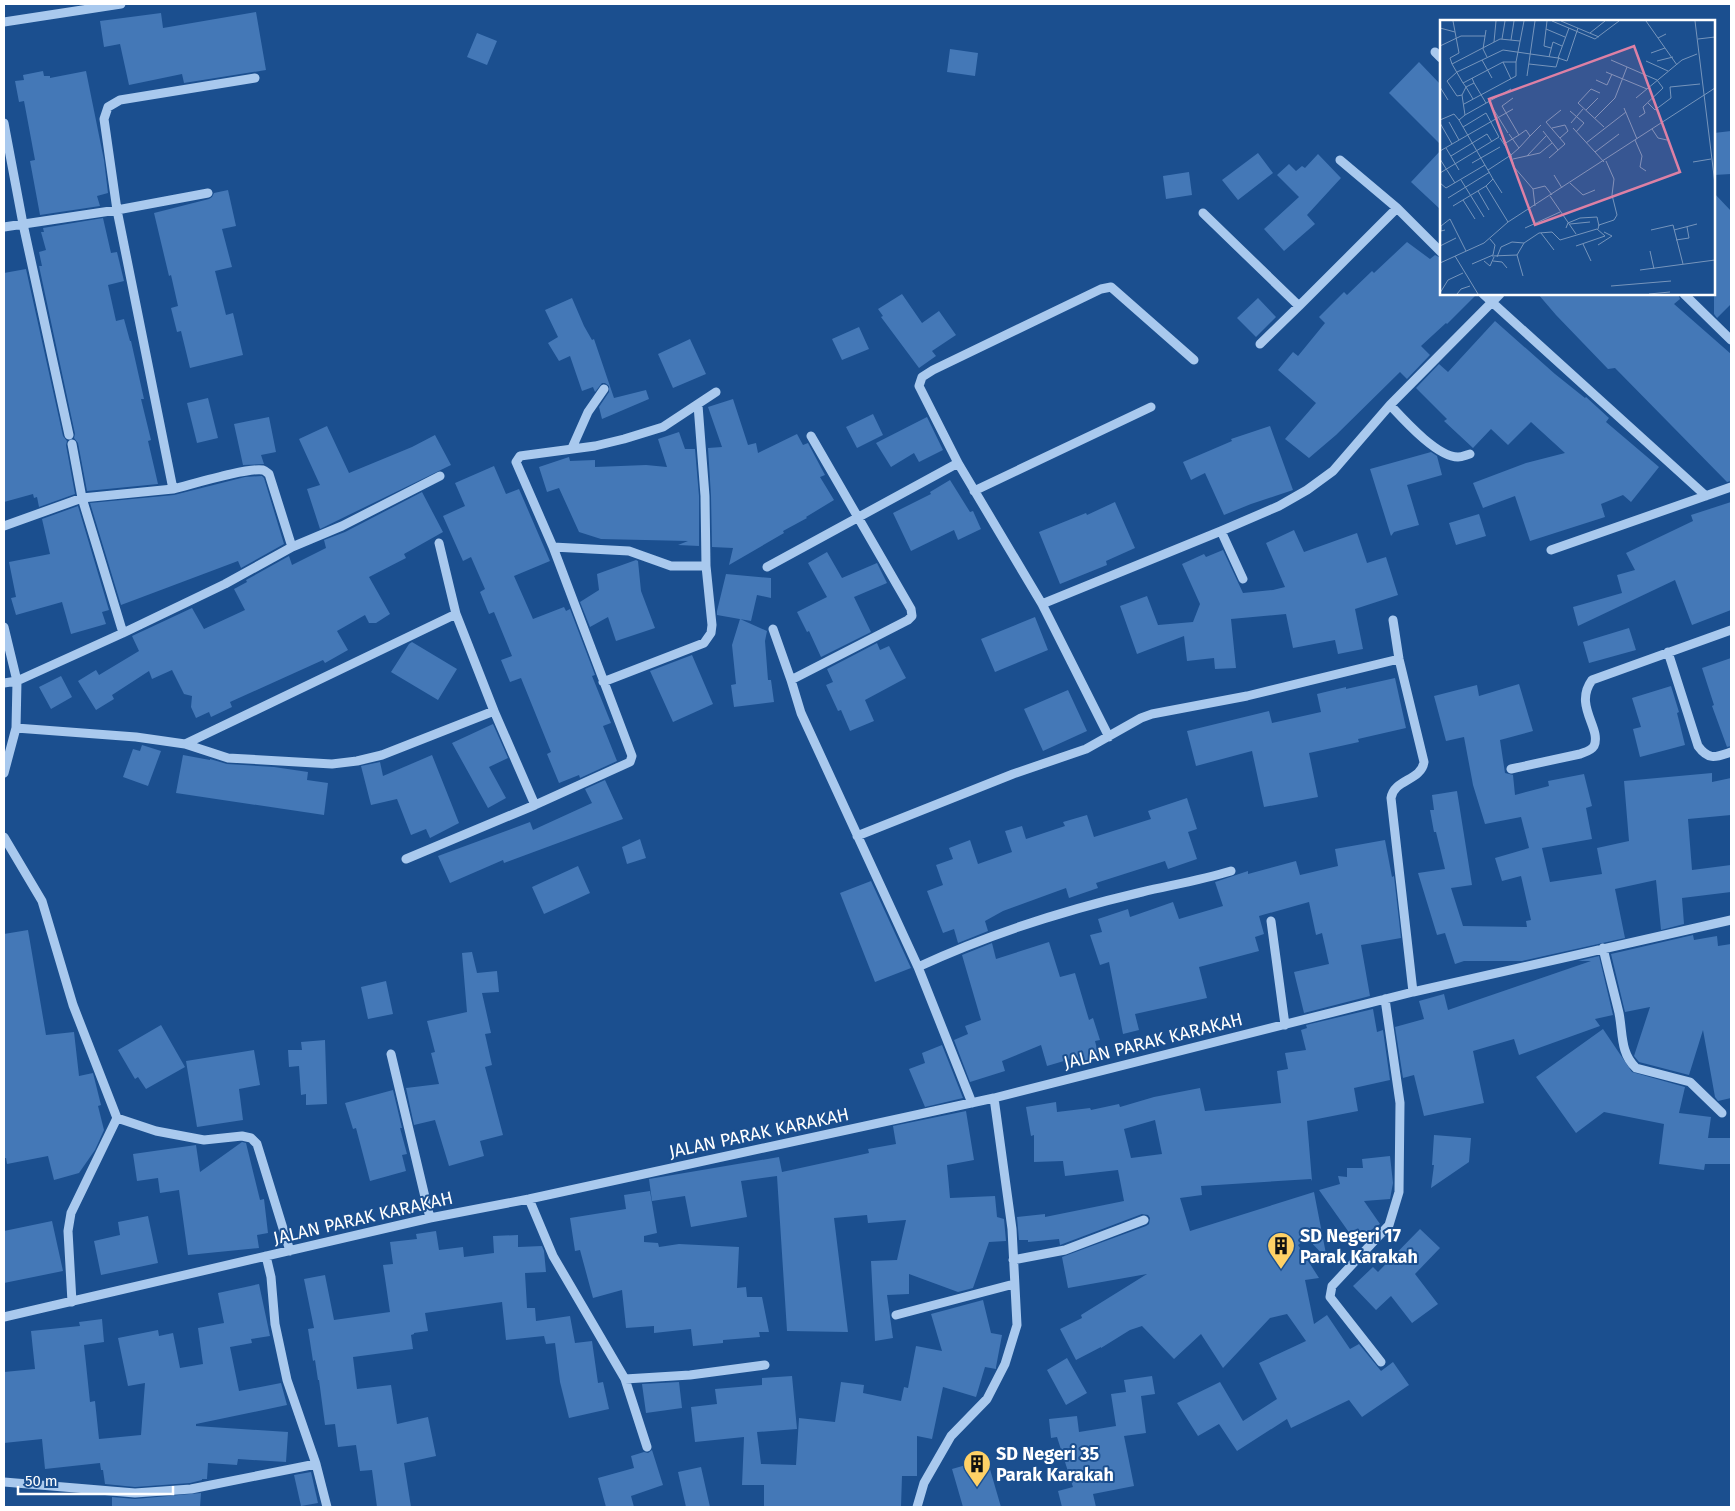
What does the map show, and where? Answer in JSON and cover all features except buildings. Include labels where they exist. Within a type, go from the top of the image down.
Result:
[{"type":"street","points":[[4,22],[122,4]]},
{"type":"street","points":[[173,490],[117,210],[104,119],[108,107],[120,100],[255,78]]},
{"type":"street","points":[[4,123],[23,224],[82,498],[123,633]]},
{"type":"street","points":[[1340,160],[1397,208],[1440,251]]},
{"type":"street","points":[[4,227],[117,210],[208,193]]},
{"type":"street","points":[[1260,344],[1397,208]]},
{"type":"street","points":[[1203,213],[1299,306]]},
{"type":"street","points":[[1109,737],[1042,604],[958,463],[919,386],[922,377],[1101,289],[1112,287],[1194,360]]},
{"type":"street","points":[[1483,295],[1706,496]]},
{"type":"street","points":[[1042,604],[1221,531],[1279,506],[1307,490],[1333,471],[1390,405],[1499,295]]},
{"type":"street","points":[[1685,295],[1731,340]]},
{"type":"street","points":[[572,448],[588,412],[604,388]]},
{"type":"street","points":[[406,859],[535,806],[630,762],[632,756],[553,548],[516,462],[520,456],[595,446],[663,427],[716,392]]},
{"type":"street","points":[[603,682],[704,644],[711,633],[712,625],[706,566],[705,496],[698,405]]},
{"type":"street","points":[[1390,405],[1418,435],[1445,453],[1458,457],[1470,454]]},
{"type":"street","points":[[974,491],[1152,407]]},
{"type":"street","points":[[791,680],[908,620],[912,616],[911,609],[811,436]]},
{"type":"street","points":[[767,567],[958,463]]},
{"type":"street","points":[[4,526],[82,498],[173,490],[239,472],[265,470],[269,474],[292,547]]},
{"type":"street","points":[[4,683],[17,680],[123,633],[224,584],[292,547],[342,526],[440,476]]},
{"type":"street","points":[[1551,550],[1731,487]]},
{"type":"street","points":[[1221,531],[1243,579]]},
{"type":"street","points":[[439,543],[456,614],[535,806]]},
{"type":"street","points":[[553,548],[629,551],[671,566],[706,566]]},
{"type":"street","points":[[184,744],[456,614]]},
{"type":"street","points":[[1393,620],[1399,659],[1424,762],[1423,769],[1394,789],[1391,798],[1413,992]]},
{"type":"street","points":[[4,627],[17,680],[16,728],[4,773]]},
{"type":"street","points":[[772,629],[801,713],[918,967],[972,1103]]},
{"type":"street","points":[[1511,769],[1589,751],[1594,746],[1595,738],[1585,695],[1587,687],[1592,680],[1731,630]]},
{"type":"street","points":[[1668,652],[1698,746],[1709,757],[1731,752]]},
{"type":"street","points":[[857,836],[1013,774],[1086,749],[1141,718],[1152,714],[1248,696],[1399,659]]},
{"type":"street","points":[[16,728],[136,737],[184,744],[228,758],[332,764],[382,756],[494,710]]},
{"type":"street","points":[[4,837],[42,901],[73,1005],[117,1118],[71,1213],[68,1231],[72,1302]]},
{"type":"street","points":[[918,967],[984,939],[1075,910],[1231,871]]},
{"type":"street","points":[[1271,920],[1285,1025]]},
{"type":"street","name":"JALAN PARAK KARAKAH","points":[[4,1318],[430,1218],[529,1199],[994,1098],[1413,992],[1731,920]]},
{"type":"street","points":[[1603,948],[1619,1015],[1621,1036],[1630,1062],[1636,1068],[1690,1082],[1722,1113]]},
{"type":"street","points":[[1381,1362],[1330,1297],[1332,1286],[1389,1225],[1399,1192],[1400,1103],[1385,999]]},
{"type":"street","points":[[391,1054],[430,1218]]},
{"type":"street","points":[[917,1507],[924,1483],[950,1436],[987,1399],[1005,1364],[1017,1324],[1012,1229],[994,1098]]},
{"type":"street","points":[[117,1118],[156,1131],[204,1140],[242,1136],[251,1138],[256,1144],[290,1251]]},
{"type":"street","points":[[529,1199],[553,1256],[625,1379],[647,1447]]},
{"type":"street","points":[[1013,1260],[1065,1250],[1144,1220]]},
{"type":"street","points":[[266,1256],[271,1277],[275,1324],[287,1380],[316,1464],[327,1507]]},
{"type":"street","points":[[896,1315],[1014,1284]]},
{"type":"street","points":[[625,1379],[690,1375],[765,1365]]},
{"type":"street","points":[[4,1482],[135,1493],[191,1489],[316,1464]]},
{"type":"place","name":"SD Negeri 17 Parak Karakah","points":[[1281,1270]]},
{"type":"place","name":"SD Negeri 35 Parak Karakah","points":[[977,1488]]}]
